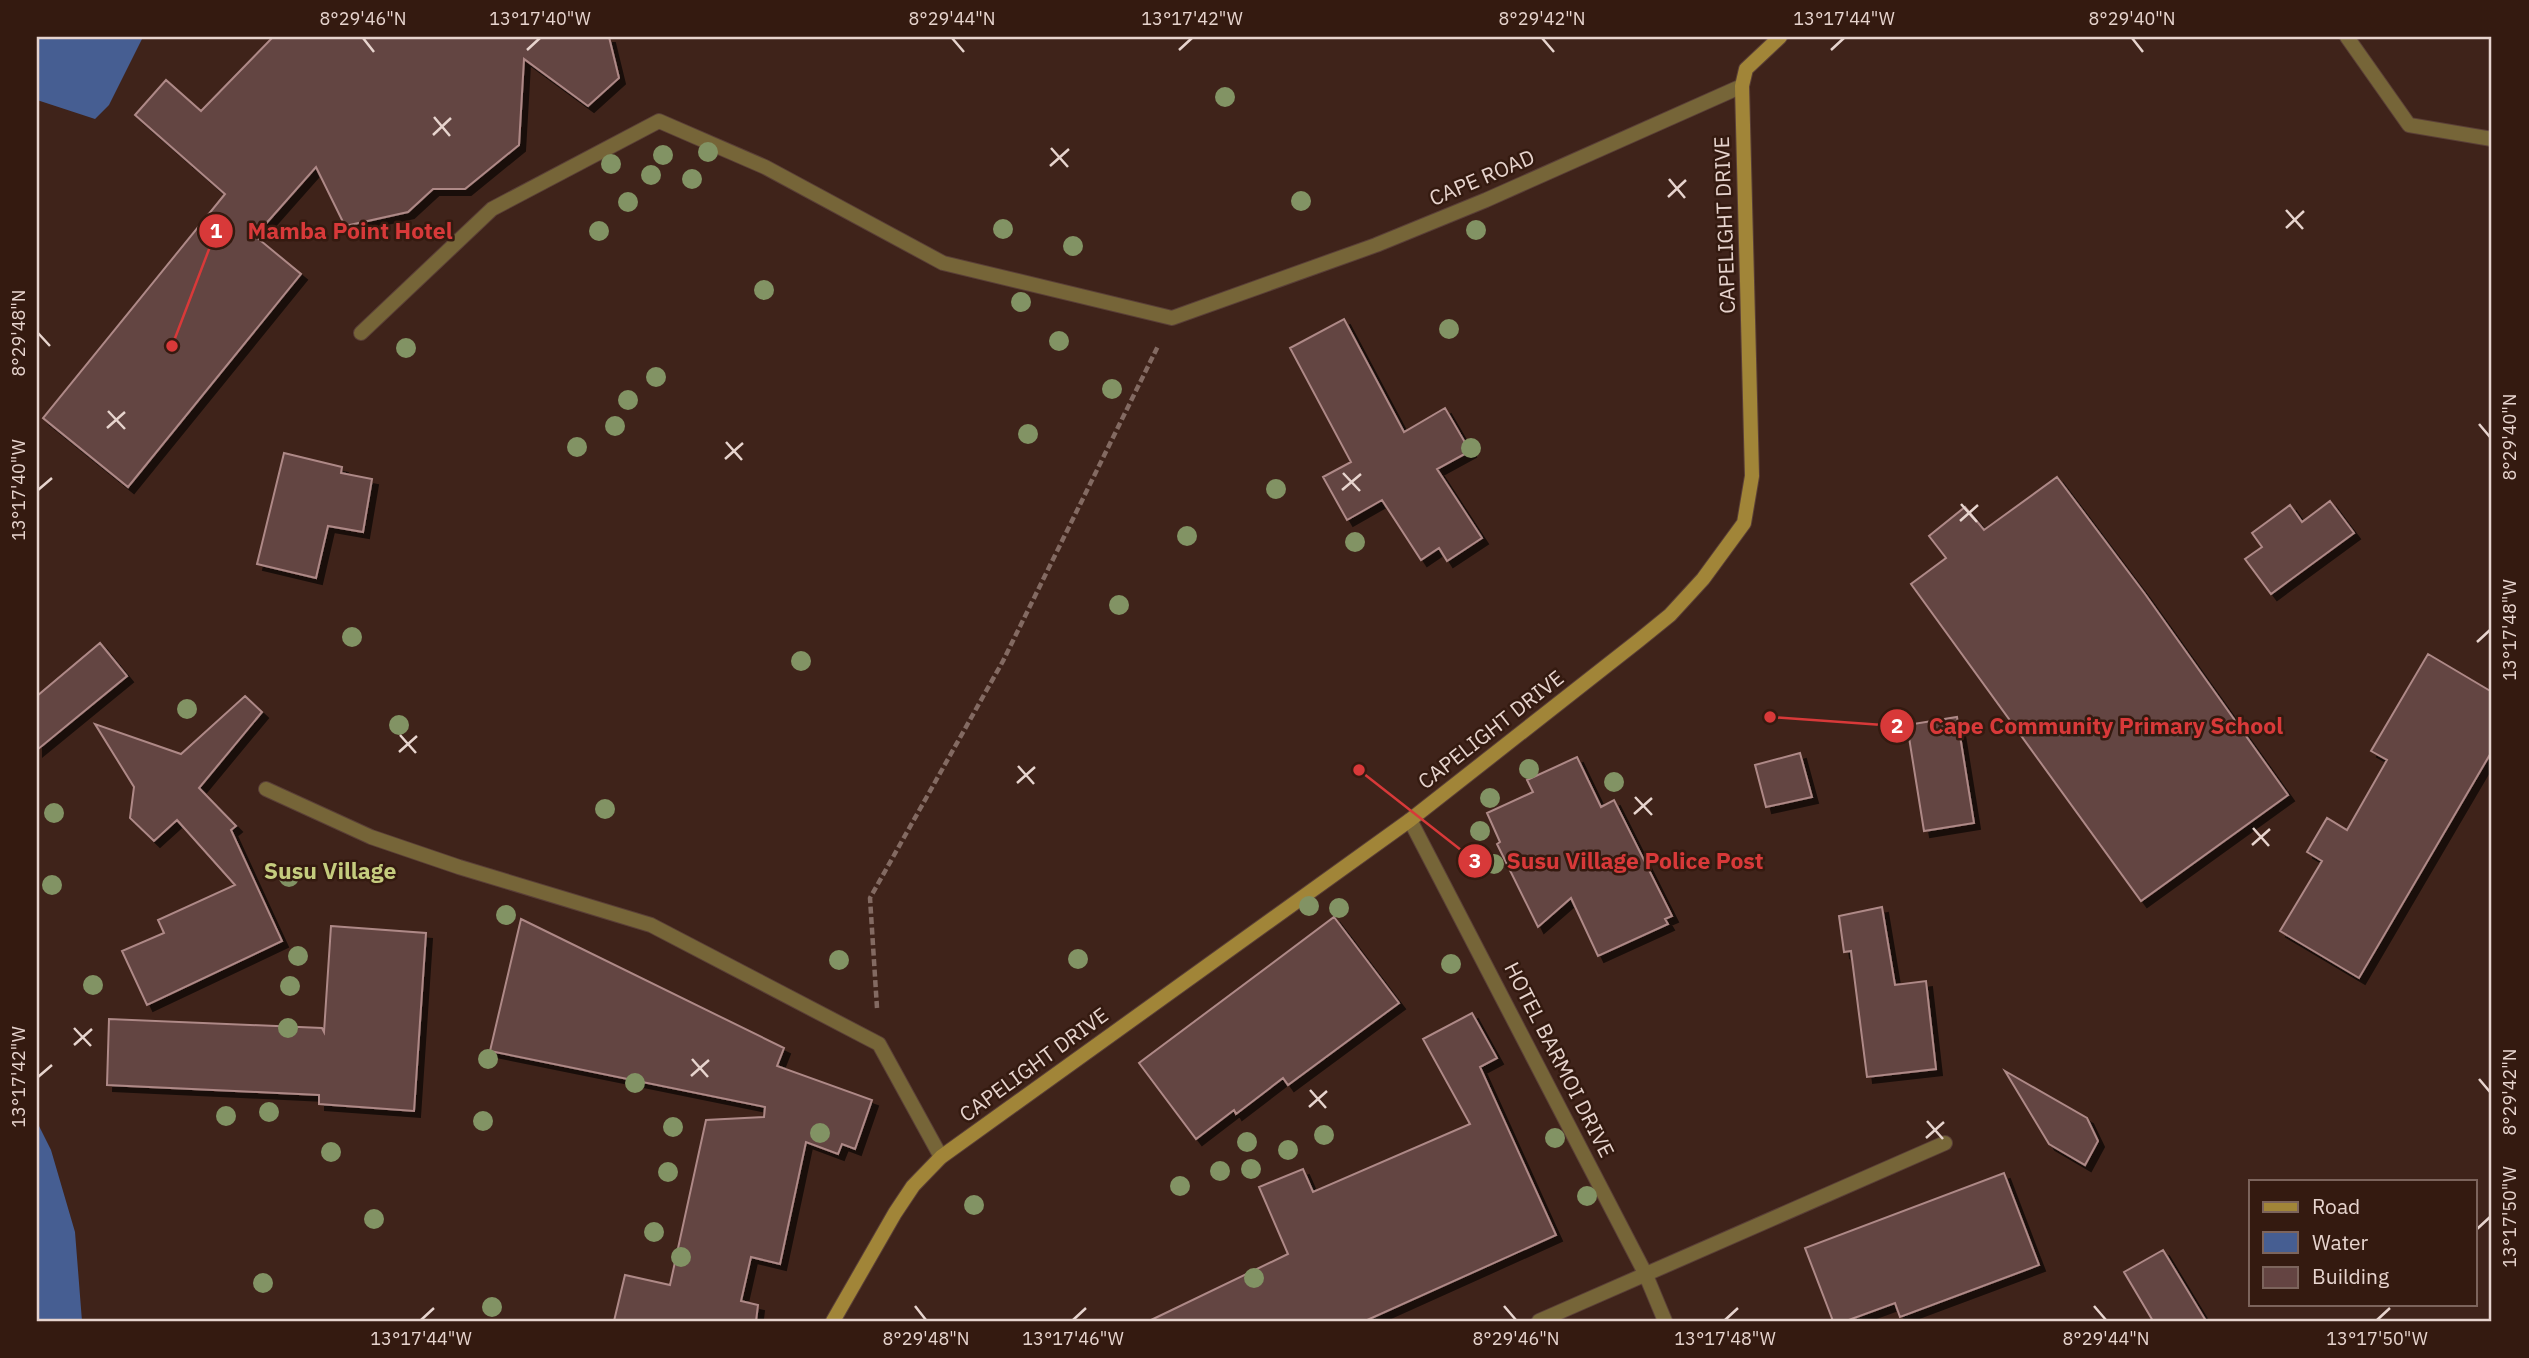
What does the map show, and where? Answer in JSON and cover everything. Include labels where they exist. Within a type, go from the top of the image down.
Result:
[{"type":"street","points":[[1742,86],[1746,69],[1780,37]]},
{"type":"street","points":[[2347,37],[2409,125],[2492,139]]},
{"type":"street","name":"CAPE ROAD","points":[[1171,318],[1376,245],[1462,210],[1742,86]]},
{"type":"street","name":"CAPELIGHT DRIVE","points":[[833,1321],[895,1213],[913,1186],[941,1157],[1410,820],[1670,615],[1703,579],[1744,523],[1752,476],[1742,86]]},
{"type":"street","points":[[361,333],[492,209],[659,121],[765,167],[943,263],[1171,318]]},
{"type":"street","points":[[266,789],[371,837],[459,867],[651,925],[879,1044],[941,1157]]},
{"type":"street","name":"HOTEL BARMOI DRIVE","points":[[1410,820],[1645,1273],[1665,1321]]},
{"type":"street","points":[[1539,1321],[1945,1143]]},
{"type":"path","points":[[879,1044],[870,898],[1003,662],[1171,318]]},
{"type":"water","points":[[37,37],[143,37],[109,105],[95,119],[37,100]]},
{"type":"water","points":[[37,1122],[51,1150],[75,1232],[82,1321],[37,1321]]},
{"type":"building","points":[[273,37],[609,37],[619,78],[588,106],[524,59],[519,145],[465,189],[433,189],[408,212],[345,226],[316,167],[255,236],[301,274],[128,487],[43,418],[225,194],[135,115],[166,80],[201,111]]},
{"type":"building","points":[[1344,319],[1404,432],[1445,408],[1470,451],[1437,469],[1482,538],[1447,561],[1439,548],[1421,560],[1382,500],[1347,520],[1323,477],[1351,462],[1290,348]]},
{"type":"building","points":[[284,453],[342,467],[341,473],[372,479],[363,532],[328,526],[316,578],[257,564]]},
{"type":"building","points":[[2057,477],[2145,594],[2288,795],[2141,901],[1911,584],[1946,558],[1929,536],[1965,507],[1984,530]]},
{"type":"building","points":[[2330,501],[2354,533],[2271,594],[2245,559],[2262,547],[2252,533],[2290,505],[2302,522]]},
{"type":"building","points":[[100,643],[127,676],[37,750],[37,696]]},
{"type":"building","points":[[2428,654],[2492,692],[2492,751],[2359,978],[2280,931],[2322,861],[2307,852],[2327,818],[2347,830],[2387,760],[2371,751]]},
{"type":"building","points":[[245,696],[262,712],[199,788],[236,826],[231,830],[282,941],[147,1005],[122,951],[164,933],[158,920],[235,885],[177,820],[154,841],[130,818],[134,787],[95,724],[181,754]]},
{"type":"building","points":[[1957,717],[1974,823],[1924,831],[1907,725]]},
{"type":"building","points":[[1800,753],[1812,797],[1766,807],[1755,765]]},
{"type":"building","points":[[1577,757],[1601,807],[1614,800],[1672,916],[1665,919],[1668,924],[1598,956],[1571,898],[1538,927],[1497,844],[1500,842],[1487,813],[1533,792],[1527,780]]},
{"type":"building","points":[[1882,907],[1895,985],[1926,981],[1936,1069],[1867,1077],[1851,951],[1844,952],[1839,916]]},
{"type":"building","points":[[1334,917],[1399,1003],[1288,1085],[1283,1078],[1236,1114],[1234,1110],[1196,1139],[1139,1063]]},
{"type":"building","points":[[521,919],[784,1048],[777,1066],[872,1100],[855,1149],[842,1144],[838,1154],[806,1142],[780,1264],[751,1257],[741,1301],[758,1305],[756,1321],[614,1321],[625,1275],[670,1285],[706,1120],[764,1117],[765,1107],[490,1051]]},
{"type":"building","points":[[331,926],[426,933],[414,1111],[319,1104],[319,1095],[107,1085],[109,1019],[322,1028],[324,1032]]},
{"type":"building","points":[[1472,1013],[1497,1058],[1480,1067],[1556,1235],[1365,1321],[1149,1321],[1288,1254],[1259,1187],[1303,1169],[1313,1192],[1470,1124],[1423,1039]]},
{"type":"building","points":[[2005,1071],[2087,1118],[2098,1141],[2085,1165],[2049,1144]]},
{"type":"building","points":[[2004,1173],[2039,1265],[1900,1317],[1895,1303],[1846,1321],[1833,1321],[1805,1248]]},
{"type":"building","points":[[2163,1250],[2206,1321],[2153,1321],[2124,1272]]},
{"type":"place","name":"Mamba Point Hotel","points":[[172,346]]},
{"type":"place","name":"Cape Community Primary School","points":[[1770,717]]},
{"type":"place","name":"Susu Village Police Post","points":[[1359,770]]},
{"type":"district","name":"Susu Village","points":[[330,871]]}]
